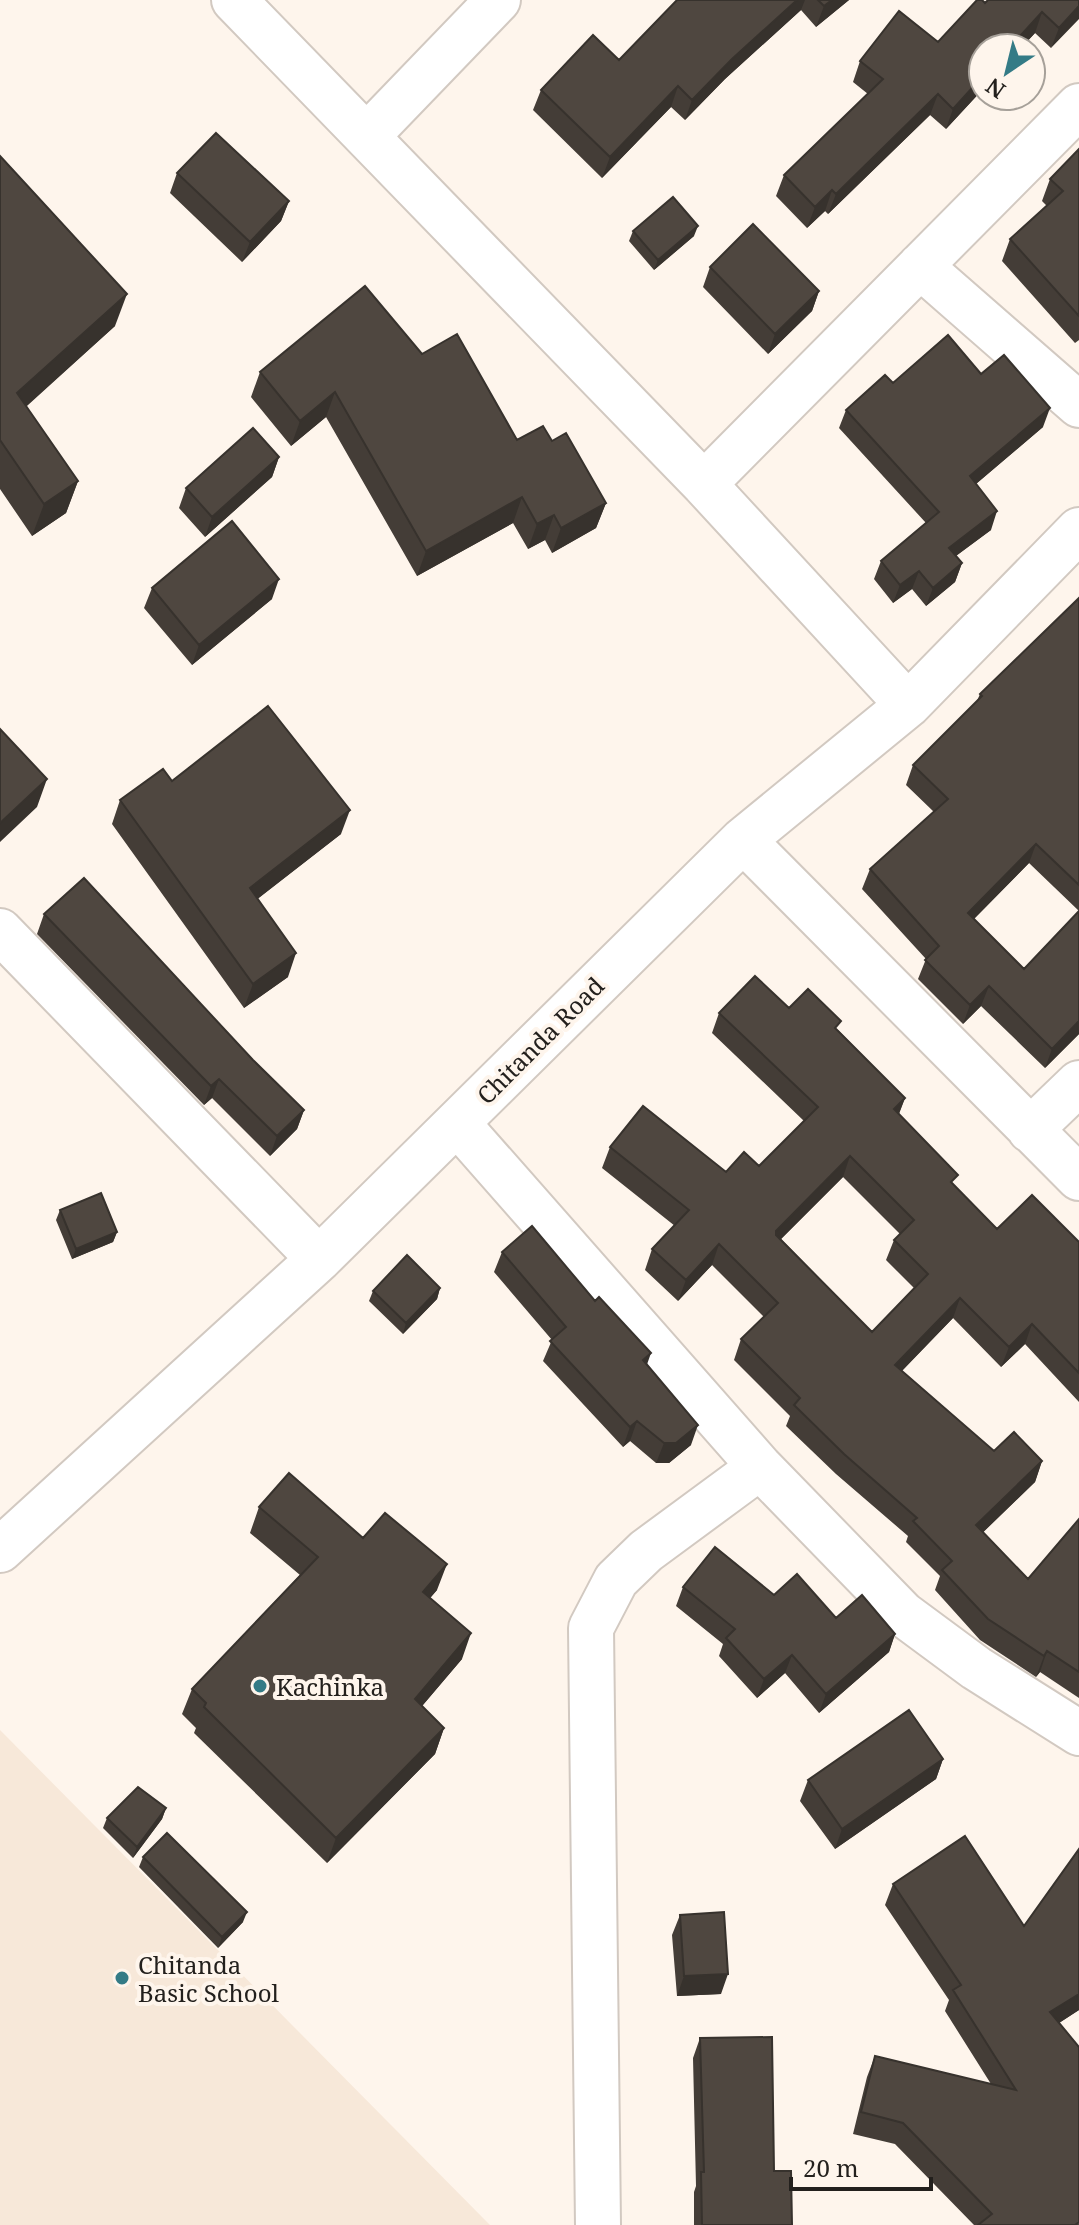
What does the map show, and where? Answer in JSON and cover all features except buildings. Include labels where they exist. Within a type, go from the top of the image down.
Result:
[{"type":"street","points":[[234,0],[704,484],[908,705]]},
{"type":"street","points":[[367,136],[498,0]]},
{"type":"street","points":[[704,484],[1079,106]]},
{"type":"street","points":[[920,266],[1079,405]]},
{"type":"street","name":"Chitanda Road","points":[[0,1550],[319,1259],[743,840],[908,705],[1079,530]]},
{"type":"street","points":[[743,840],[1079,1178]]},
{"type":"street","points":[[0,931],[319,1259]]},
{"type":"street","points":[[1030,1130],[1079,1083]]},
{"type":"street","points":[[457,1123],[760,1467],[903,1614],[976,1668],[1079,1733]]},
{"type":"street","points":[[598,2225],[591,1628],[616,1580],[626,1570],[646,1551],[760,1467]]},
{"type":"shaded area","name":"Chitanda Basic School","points":[[0,1730],[490,2225],[0,2225]]},
{"type":"place","name":"Kachinka","points":[[260,1686]]},
{"type":"place","name":"Chitanda Basic School","points":[[122,1978]]}]
